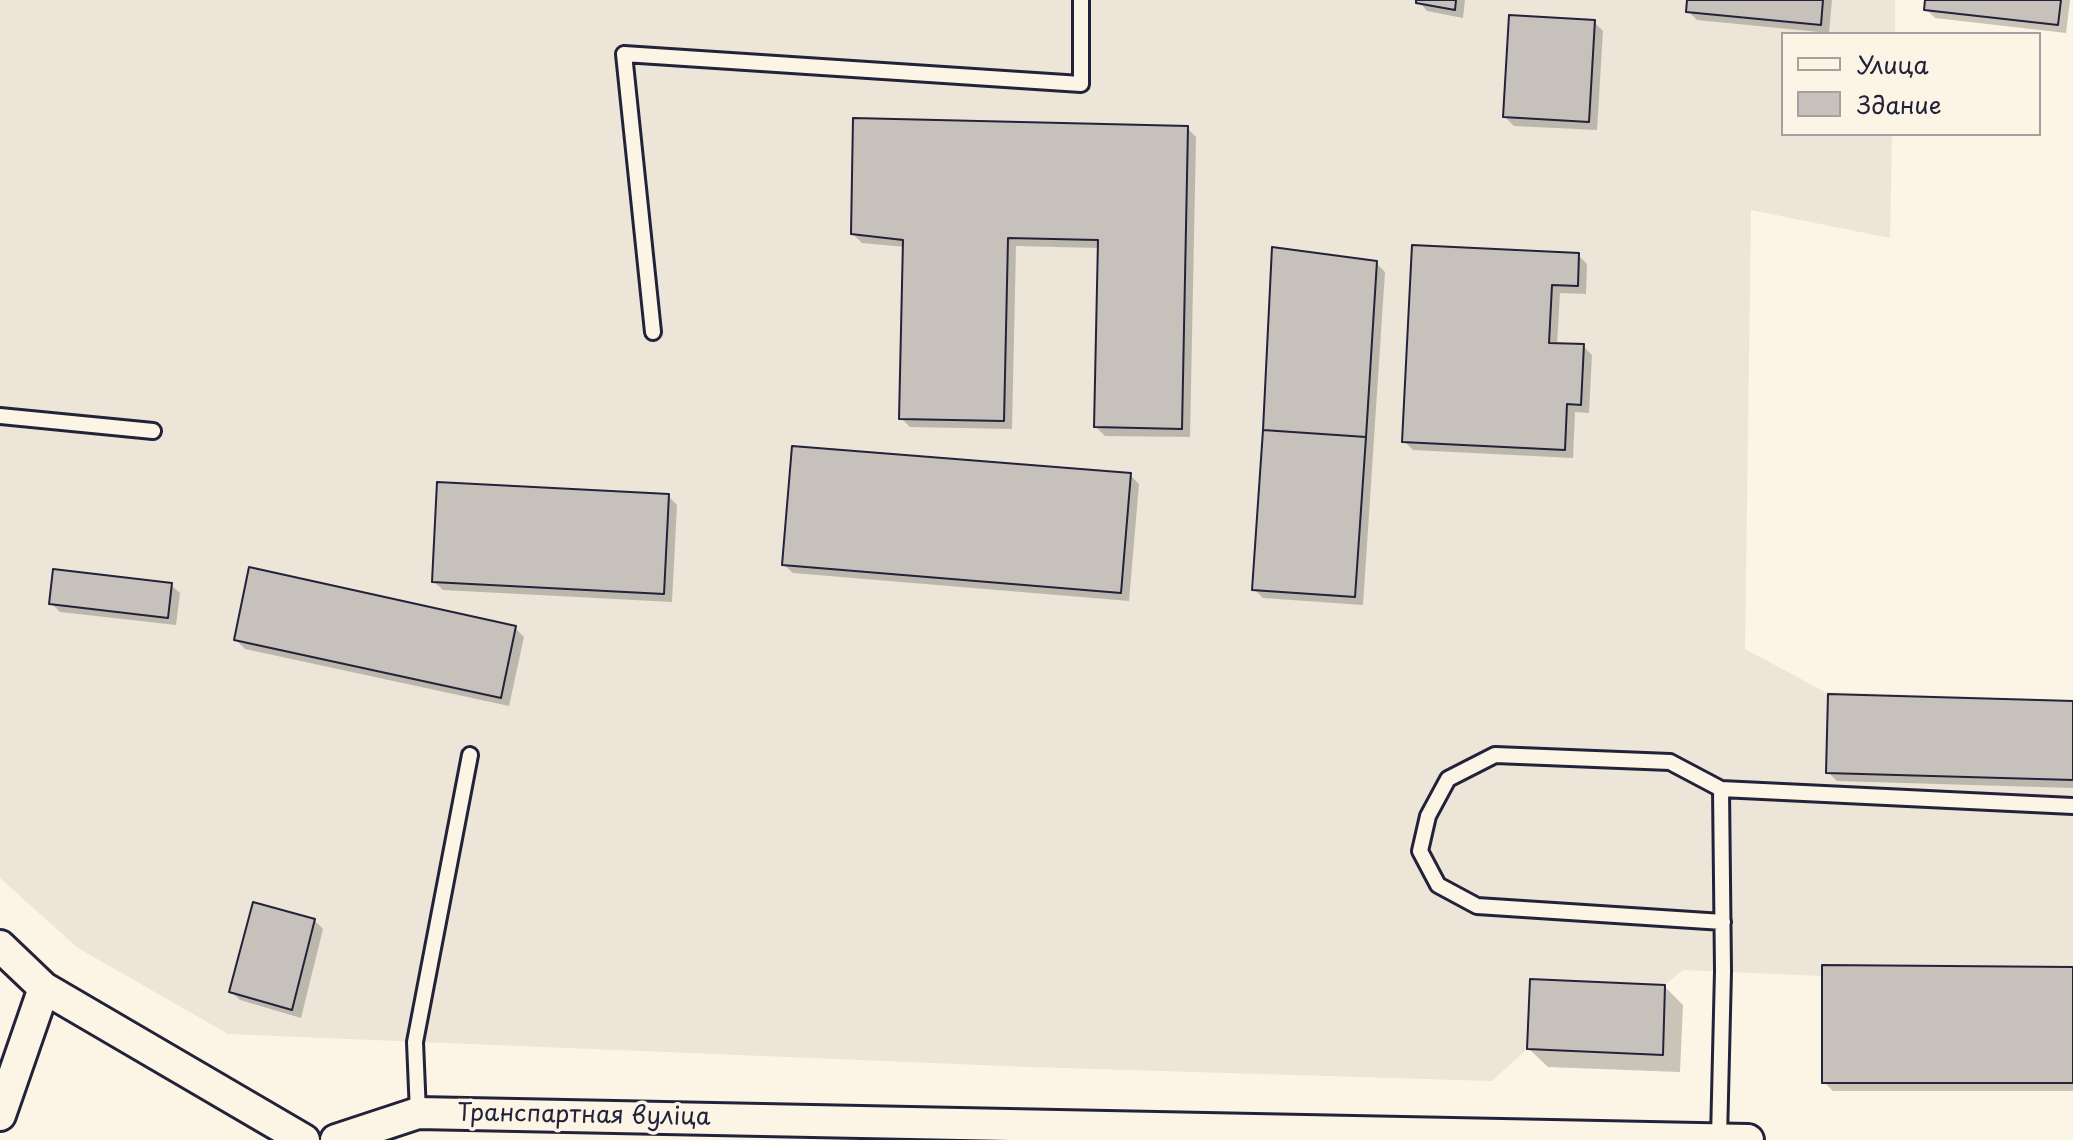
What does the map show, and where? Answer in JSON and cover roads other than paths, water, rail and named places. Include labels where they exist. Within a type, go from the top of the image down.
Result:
[{"type":"street","points":[[0,946],[44,988],[304,1140]]},
{"type":"street","points":[[0,1115],[44,988]]},
{"type":"street","name":"Транспартная вуліца","points":[[336,1140],[418,1113],[1734,1139]]},
{"type":"lane","points":[[653,332],[624,54],[1081,84],[1081,0]]},
{"type":"lane","points":[[0,416],[153,431]]},
{"type":"lane","points":[[418,1113],[415,1042],[470,755]]},
{"type":"lane","points":[[1723,922],[1477,906],[1438,885],[1420,851],[1428,816],[1448,779],[1495,755],[1670,762],[1721,789],[2073,806]]},
{"type":"lane","points":[[1721,789],[1723,922],[1734,1139]]}]
